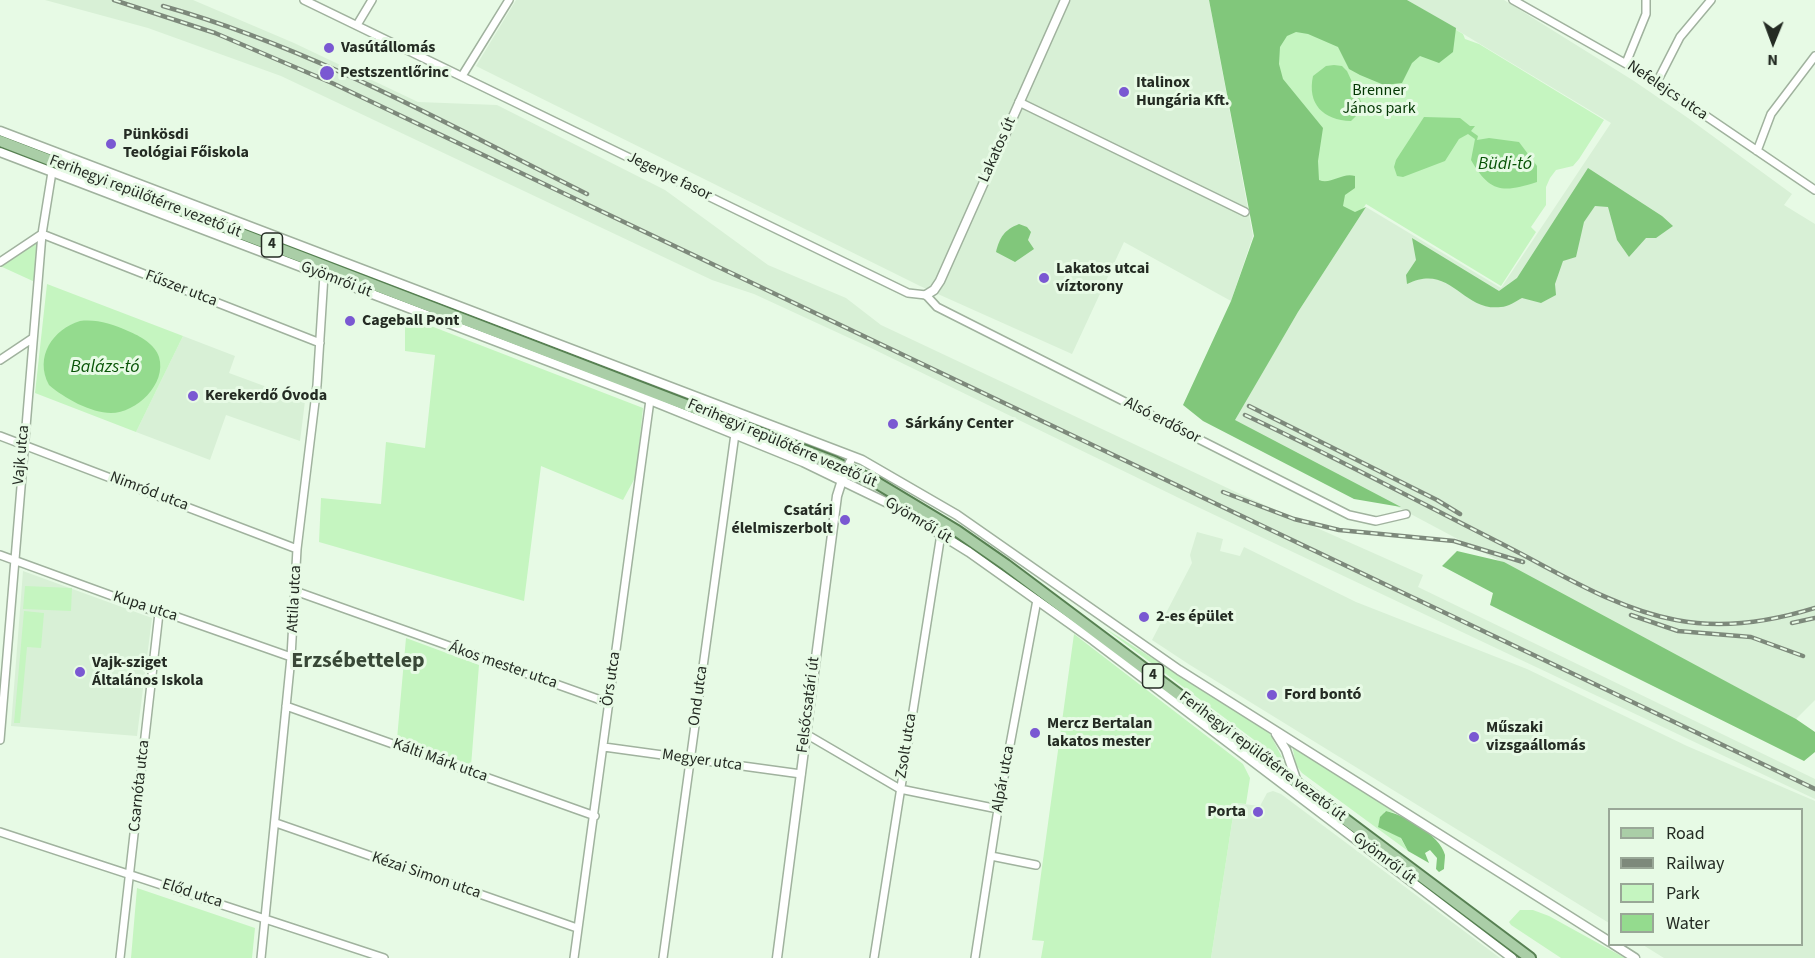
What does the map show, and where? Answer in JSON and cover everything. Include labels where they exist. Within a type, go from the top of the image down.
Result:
[{"type":"main road","name":"Ferihegyi repülőtérre vezető út","points":[[0,141],[655,391],[834,462],[877,483],[998,559],[1530,958]]},
{"type":"street","name":"Jegenye fasor","points":[[304,0],[908,293],[926,295]]},
{"type":"street","points":[[357,25],[372,0]]},
{"type":"street","points":[[462,76],[509,0]]},
{"type":"street","name":"Lakatos út","points":[[926,295],[934,290],[940,281],[1065,0]]},
{"type":"street","name":"Nefelejcs utca","points":[[1513,0],[1657,82],[1815,190]]},
{"type":"street","points":[[1626,63],[1646,14],[1646,0]]},
{"type":"street","points":[[1657,82],[1680,37],[1712,0]]},
{"type":"street","points":[[1757,151],[1771,114],[1815,56]]},
{"type":"street","points":[[1019,102],[1245,212]]},
{"type":"street","name":"Gyömrői út","points":[[0,131],[852,459],[957,515],[1086,607],[1258,720],[1608,941]]},
{"type":"street","name":"Gyömrői út","points":[[0,152],[650,400],[843,479],[891,504],[941,534],[1037,600],[1512,958]]},
{"type":"street","name":"Vajk utca","points":[[0,740],[2,675],[42,234],[52,172]]},
{"type":"street","points":[[0,262],[42,234]]},
{"type":"street","name":"Fűszer utca","points":[[42,234],[320,343]]},
{"type":"street","name":"Attila utca","points":[[261,958],[276,823],[291,657],[297,549],[320,343],[324,275]]},
{"type":"street","name":"Alsó erdősor","points":[[926,295],[937,307],[1349,515],[1376,521],[1406,514]]},
{"type":"street","points":[[0,360],[33,339]]},
{"type":"street","name":"Örs utca","points":[[573,958],[604,747],[650,400]]},
{"type":"street","name":"Ond utca","points":[[663,958],[735,434]]},
{"type":"street","name":"Nimród utca","points":[[0,436],[297,549]]},
{"type":"street","name":"Felsőcsatári út","points":[[777,958],[837,495],[852,459]]},
{"type":"street","name":"Zsolt utca","points":[[874,958],[941,534]]},
{"type":"street","name":"Kupa utca","points":[[0,555],[159,613],[166,613],[291,657]]},
{"type":"street","name":"Ákos mester utca","points":[[295,591],[609,703]]},
{"type":"street","name":"Alpár utca","points":[[975,958],[998,809],[1037,600]]},
{"type":"street","name":"Csarnóta utca","points":[[120,958],[159,613]]},
{"type":"street","name":"Kálti Márk utca","points":[[286,706],[594,816]]},
{"type":"street","name":"Gyömrői út","points":[[1258,720],[1280,738],[1300,787]]},
{"type":"street","points":[[806,734],[900,789],[998,809]]},
{"type":"street","name":"Megyer utca","points":[[604,747],[801,774]]},
{"type":"street","name":"Kézai Simon utca","points":[[276,823],[577,928]]},
{"type":"street","name":"Előd utca","points":[[0,832],[384,958]]},
{"type":"street","points":[[991,856],[1036,865]]},
{"type":"street","points":[[1615,946],[1635,958]]},
{"type":"shaded area","points":[[45,0],[193,0],[294,43],[418,102],[497,105],[665,190],[768,265],[846,298],[881,325],[1238,493],[1423,575],[1418,587],[1815,779],[1815,799],[1183,500],[871,348],[754,294],[712,280],[281,76],[148,28]]},
{"type":"shaded area","points":[[516,0],[1209,0],[1253,236],[1231,301],[1124,242],[1072,354],[920,286],[476,66]]},
{"type":"shaded area","points":[[1209,0],[1407,0],[1456,28],[1453,52],[1439,63],[1420,56],[1412,63],[1402,83],[1384,85],[1349,69],[1338,47],[1308,34],[1296,32],[1287,36],[1280,47],[1279,64],[1283,79],[1323,128],[1318,161],[1319,180],[1328,181],[1350,175],[1355,176],[1355,188],[1345,195],[1343,206],[1355,212],[1366,207],[1298,312],[1235,420],[1401,507],[1354,499],[1203,421],[1183,405],[1231,301],[1254,236]]},
{"type":"shaded area","points":[[1407,0],[1504,0],[1634,81],[1688,118],[1792,194],[1784,205],[1815,224],[1815,700],[1796,719],[1234,420],[1298,312],[1366,207],[1501,288],[1611,123]]},
{"type":"shaded area","points":[[1588,168],[1662,216],[1673,226],[1656,238],[1646,238],[1629,257],[1617,240],[1608,207],[1595,206],[1584,222],[1576,257],[1563,261],[1555,284],[1556,295],[1541,303],[1522,298],[1504,307],[1488,307],[1435,279],[1422,279],[1407,284],[1406,275],[1416,260],[1412,238],[1499,291],[1517,278]]},
{"type":"shaded area","points":[[1019,224],[1027,227],[1031,232],[1028,240],[1034,249],[1015,262],[996,252],[1003,235]]},
{"type":"shaded area","name":"Kerekerdő Óvoda","points":[[183,336],[235,356],[229,373],[305,401],[300,441],[226,415],[210,460],[136,432]]},
{"type":"shaded area","points":[[1197,532],[1223,539],[1220,551],[1240,556],[1244,547],[1356,602],[1527,669],[1687,746],[1815,801],[1815,958],[1664,958],[1645,946],[1803,946],[1803,808],[1608,808],[1608,922],[1152,640],[1192,563],[1190,555]]},
{"type":"shaded area","points":[[1457,551],[1504,562],[1796,719],[1815,732],[1815,752],[1804,761],[1490,605],[1493,593],[1442,566]]},
{"type":"shaded area","name":"Vajk-sziget Általános Iskola","points":[[23,571],[152,618],[137,736],[11,726]]},
{"type":"shaded area","points":[[1273,791],[1281,794],[1500,958],[1211,958],[1235,803],[1260,806],[1267,793]]},
{"type":"shaded area","points":[[1386,811],[1411,821],[1436,840],[1445,855],[1444,869],[1439,872],[1436,869],[1437,858],[1430,850],[1425,853],[1429,863],[1408,851],[1401,838],[1378,827],[1380,817]]},
{"type":"green space","name":"Brenner János park","points":[[1214,0],[1406,0],[1463,34],[1465,39],[1479,44],[1604,120],[1573,166],[1556,170],[1550,178],[1546,187],[1546,205],[1531,227],[1536,232],[1501,286],[1366,204],[1320,274]]},
{"type":"green space","points":[[34,242],[39,246],[35,282],[0,266]]},
{"type":"green space","points":[[47,284],[183,336],[136,432],[35,393]]},
{"type":"green space","points":[[405,316],[643,408],[636,476],[623,500],[541,466],[524,601],[319,542],[321,498],[381,504],[386,442],[425,448],[435,355],[405,351]]},
{"type":"green space","points":[[25,586],[72,588],[71,611],[23,609]]},
{"type":"green space","points":[[24,611],[44,613],[41,648],[27,647],[20,723],[14,723]]},
{"type":"green space","points":[[1103,627],[1260,726],[1270,734],[1285,763]]},
{"type":"green space","points":[[1074,634],[1243,764],[1250,778],[1246,804],[1235,803],[1211,958],[1041,958],[1044,941],[1032,940]]},
{"type":"green space","points":[[406,638],[479,665],[471,766],[397,739]]},
{"type":"green space","points":[[1292,745],[1396,813],[1385,811],[1378,826],[1400,837],[1408,851],[1302,773],[1296,765]]},
{"type":"green space","points":[[137,888],[255,928],[252,958],[131,958]]},
{"type":"green space","points":[[1520,910],[1533,910],[1549,916],[1625,958],[1561,958],[1511,925],[1509,922]]},
{"type":"water","points":[[1326,66],[1342,66],[1347,71],[1364,108],[1351,121],[1325,114],[1319,109],[1312,95],[1313,76]]},
{"type":"water","name":"Büdi-tó","points":[[1424,117],[1460,118],[1470,126],[1475,126],[1471,131],[1478,136],[1477,140],[1489,138],[1519,142],[1537,166],[1537,182],[1506,189],[1491,184],[1471,160],[1475,139],[1468,134],[1459,139],[1445,161],[1403,177],[1397,176],[1394,167],[1396,160]]},
{"type":"water","name":"Balázs-tó","points":[[80,321],[98,321],[116,326],[142,338],[157,352],[160,367],[154,387],[130,408],[111,413],[95,410],[78,404],[49,385],[44,364],[49,346],[62,330]]},
{"type":"railway","points":[[114,0],[215,33],[332,83],[1815,789]]},
{"type":"railway","points":[[163,6],[273,43],[326,66],[431,115],[587,194]]},
{"type":"railway","points":[[1249,406],[1437,500],[1460,514]]},
{"type":"railway","points":[[1245,415],[1588,589],[1632,608],[1676,620],[1711,624],[1746,623],[1815,608]]},
{"type":"railway","points":[[1223,492],[1294,519],[1339,530],[1454,541],[1523,562]]},
{"type":"railway","points":[[1631,615],[1678,631],[1751,637],[1803,656]]},
{"type":"railway","points":[[1792,623],[1815,618]]},
{"type":"place","name":"Vasútállomás","points":[[329,48]]},
{"type":"place","name":"Pestszentlőrinc","points":[[327,73]]},
{"type":"place","name":"Italinox Hungária Kft.","points":[[1124,92]]},
{"type":"place","name":"Pünkösdi Teológiai Főiskola","points":[[111,144]]},
{"type":"place","name":"Lakatos utcai víztorony","points":[[1044,278]]},
{"type":"place","name":"Cageball Pont","points":[[350,321]]},
{"type":"place","name":"Kerekerdő Óvoda","points":[[193,396]]},
{"type":"place","name":"Sárkány Center","points":[[893,424]]},
{"type":"place","name":"Csatári élelmiszerbolt","points":[[845,520]]},
{"type":"place","name":"2-es épület","points":[[1144,617]]},
{"type":"place","name":"Vajk-sziget Általános Iskola","points":[[80,672]]},
{"type":"place","name":"Ford bontó","points":[[1272,695]]},
{"type":"place","name":"Mercz Bertalan lakatos mester","points":[[1035,733]]},
{"type":"place","name":"Műszaki vizsgaállomás","points":[[1474,737]]},
{"type":"place","name":"Porta","points":[[1258,812]]},
{"type":"district","name":"Erzsébettelep","points":[[358,662]]}]
